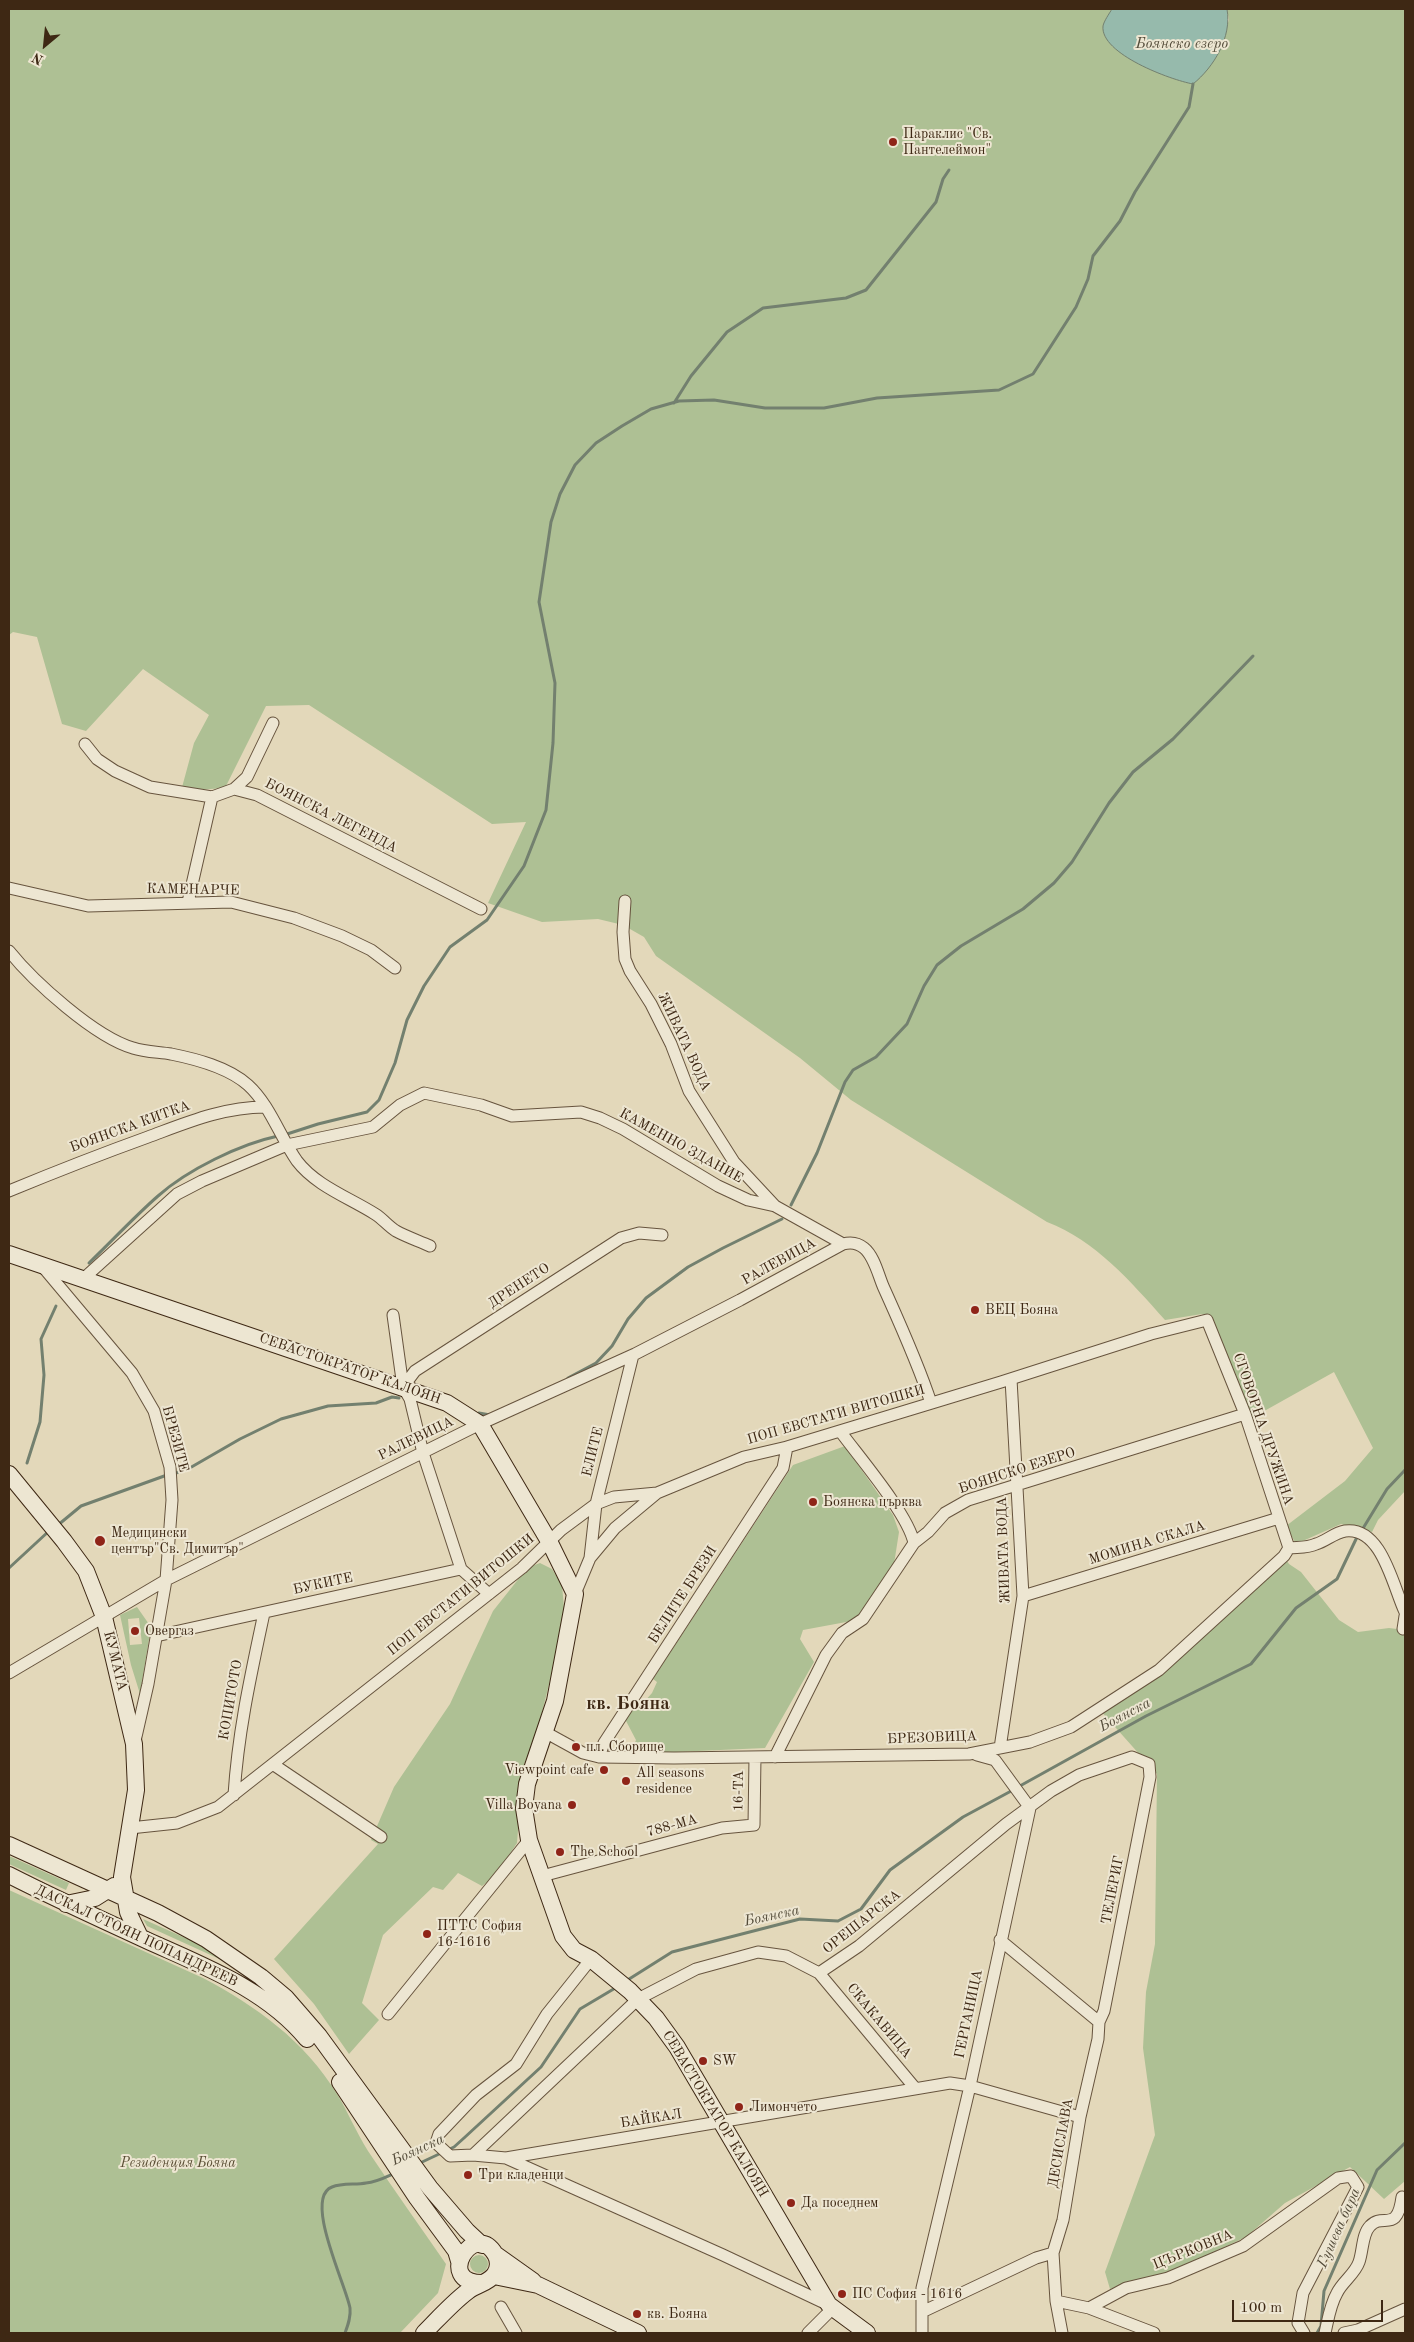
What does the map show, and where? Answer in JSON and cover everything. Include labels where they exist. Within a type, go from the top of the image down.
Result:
[{"type":"main road","name":"СЕВАСТОКРАТОР КАЛОЯН","points":[[9,1254],[403,1387],[447,1403],[480,1424],[550,1543],[575,1594],[554,1701],[526,1796],[525,1817],[529,1840],[562,1936],[574,1950],[597,1963],[634,1995],[677,2047],[831,2307],[867,2333]]},
{"type":"main road","name":"КУМАТА","points":[[9,1474],[48,1520],[86,1571],[104,1617],[134,1744],[136,1790],[122,1877],[128,1912],[140,1937]]},
{"type":"main road","name":"ДАСКАЛ СТОЯН ПОПАНДРЕЕВ","points":[[9,1845],[124,1897],[206,1938],[247,1965],[286,1998],[319,2036],[385,2138],[424,2193],[456,2251],[460,2264]]},
{"type":"main road","name":"ДАСКАЛ СТОЯН ПОПАНДРЕЕВ","points":[[9,1875],[66,1904],[218,1973],[246,1988],[276,2008],[300,2030],[385,2138]]},
{"type":"main road","points":[[66,1904],[95,1898],[109,1891],[122,1877]]},
{"type":"main road","name":"ДАСКАЛ СТОЯН ПОПАНДРЕЕВ","points":[[424,2193],[489,2249],[538,2285]]},
{"type":"main road","points":[[469,2247],[489,2249],[498,2265],[488,2279],[467,2292],[426,2331],[457,2283],[464,2251],[469,2247]]},
{"type":"main road","points":[[460,2264],[466,2278],[476,2283],[488,2279],[538,2285],[638,2333]]},
{"type":"street","points":[[85,744],[97,759],[133,781],[150,787],[212,798],[234,790],[247,777],[273,723]]},
{"type":"street","name":"БОЯНСКА ЛЕГЕНДА","points":[[234,790],[257,795],[481,909]]},
{"type":"street","points":[[188,902],[212,798]]},
{"type":"street","name":"КАМЕНАРЧЕ","points":[[9,888],[88,906],[231,902],[294,918],[342,936],[371,950],[396,968]]},
{"type":"street","name":"ЖИВАТА ВОДА","points":[[625,901],[623,932],[625,959],[671,1044],[689,1091],[734,1162],[775,1206]]},
{"type":"street","points":[[9,951],[50,992],[107,1035],[134,1049],[184,1057],[212,1065],[248,1085],[265,1107],[298,1162],[316,1180],[377,1215],[395,1230],[430,1246]]},
{"type":"street","name":"КАМЕННО ЗДАНИЕ","points":[[287,1145],[374,1127],[400,1105],[424,1093],[481,1105],[512,1116],[581,1112],[600,1118],[623,1129],[718,1186],[748,1200],[775,1206],[843,1244],[854,1243],[866,1250],[922,1375],[931,1403]]},
{"type":"street","name":"БОЯНСКА КИТКА","points":[[9,1191],[184,1122],[232,1110],[265,1107]]},
{"type":"street","points":[[83,1279],[177,1194],[202,1181],[287,1145]]},
{"type":"street","name":"ДРЕНЕТО","points":[[403,1387],[415,1371],[621,1238],[639,1233],[662,1235]]},
{"type":"street","name":"РАЛЕВИЦА","points":[[9,1673],[166,1580],[480,1424],[633,1355],[843,1244]]},
{"type":"street","name":"БРЕЗИТЕ","points":[[43,1267],[132,1373],[154,1411],[170,1467],[172,1480],[166,1580],[148,1684],[134,1744]]},
{"type":"street","points":[[393,1315],[403,1387],[410,1399],[423,1453],[461,1570],[489,1594]]},
{"type":"street","name":"ПОП ЕВСТАТИ ВИТОШКИ","points":[[130,1828],[177,1823],[218,1807],[274,1765],[423,1644],[522,1568],[550,1543],[560,1530],[596,1504],[614,1497],[657,1493],[744,1457],[787,1447],[1151,1334],[1207,1320]]},
{"type":"street","name":"СГОВОРНА ДРУЖИНА","points":[[1207,1320],[1244,1414],[1289,1548]]},
{"type":"street","name":"ЕЛИТЕ","points":[[590,1558],[596,1504],[633,1355]]},
{"type":"street","name":"ЖИВАТА ВОДА","points":[[1000,1748],[1023,1596],[1011,1379]]},
{"type":"street","name":"БОЯНСКО ЕЗЕРО","points":[[775,1757],[826,1655],[842,1633],[863,1619],[914,1542],[928,1532],[945,1513],[968,1500],[1016,1487],[1244,1414]]},
{"type":"street","points":[[840,1431],[899,1511],[914,1542]]},
{"type":"street","name":"БЕЛИТЕ БРЕЗИ","points":[[599,1757],[604,1744],[783,1468],[787,1447]]},
{"type":"street","points":[[575,1594],[590,1558],[615,1528],[657,1493]]},
{"type":"street","name":"МОМИНА СКАЛА","points":[[1023,1596],[1279,1518]]},
{"type":"street","points":[[1289,1548],[1315,1545],[1338,1533],[1353,1531],[1373,1541],[1380,1551],[1405,1614],[1402,1629]]},
{"type":"street","name":"БРЕЗОВИЦА","points":[[544,1731],[583,1753],[599,1757],[969,1754],[1030,1742],[1071,1727],[1159,1670],[1284,1556],[1289,1548]]},
{"type":"street","name":"БУКИТЕ","points":[[156,1636],[461,1570]]},
{"type":"street","name":"КОПИТОТО","points":[[234,1795],[237,1746],[264,1613]]},
{"type":"street","points":[[969,1754],[982,1755],[995,1760],[1030,1808]]},
{"type":"street","name":"ОРЕШАРСКА","points":[[473,2154],[634,1995],[696,1969],[758,1952],[786,1956],[820,1974],[859,1946],[1006,1824],[1051,1791],[1079,1775],[1132,1756],[1149,1764]]},
{"type":"street","name":"16-ТА","points":[[754,1825],[755,1757]]},
{"type":"street","name":"ТЕЛЕРИГ","points":[[1099,2022],[1104,2011],[1150,1777],[1149,1764]]},
{"type":"street","points":[[274,1765],[380,1837]]},
{"type":"street","name":"ГЕРГАНИЦА","points":[[922,2312],[922,2288],[970,2086],[1030,1808]]},
{"type":"street","name":"788-МА","points":[[542,1876],[722,1828],[754,1825]]},
{"type":"street","points":[[388,2014],[529,1840]]},
{"type":"street","points":[[1000,1940],[1099,2022]]},
{"type":"street","name":"БАЙКАЛ","points":[[597,1963],[547,2014],[516,2064],[476,2096],[440,2134],[436,2143],[450,2156],[473,2154],[506,2158],[950,2083],[970,2086],[1080,2117]]},
{"type":"street","name":"СКАКАВИЦА","points":[[820,1974],[915,2088]]},
{"type":"street","name":"ДЕСИСЛАВА","points":[[1054,2253],[1063,2220],[1080,2117],[1098,2038],[1099,2022]]},
{"type":"street","points":[[506,2158],[723,2255],[831,2307],[808,2333]]},
{"type":"street","name":"ЦЪРКОВНА","points":[[1089,2308],[1126,2288],[1168,2278],[1243,2246],[1338,2178],[1351,2176],[1358,2187],[1303,2293],[1298,2324],[1304,2333]]},
{"type":"street","points":[[1325,2333],[1330,2310],[1337,2292],[1359,2264],[1365,2235],[1370,2226],[1377,2221],[1386,2222],[1395,2218],[1401,2210],[1402,2197]]},
{"type":"street","points":[[922,2333],[922,2312],[1036,2258],[1054,2253],[1056,2302],[1062,2333]]},
{"type":"street","points":[[1056,2302],[1089,2308],[1154,2333]]},
{"type":"street","points":[[501,2307],[516,2333]]},
{"type":"street","points":[[1344,2333],[1358,2330],[1405,2309]]},
{"type":"green space","points":[[9,9],[1112,9],[1103,26],[1215,59],[1229,20],[1227,9],[1405,9],[1405,1491],[1378,1520],[1372,1532],[1341,1524],[1296,1544],[1286,1526],[1345,1481],[1373,1448],[1334,1372],[1250,1419],[1214,1322],[1202,1314],[1165,1320],[1139,1291],[1097,1251],[851,1100],[800,1058],[656,956],[644,937],[623,925],[598,919],[542,922],[488,903],[526,822],[492,824],[309,705],[266,706],[225,788],[181,791],[194,743],[209,715],[143,669],[86,731],[62,724],[37,637],[13,632],[9,635]]},
{"type":"green space","points":[[845,1446],[893,1515],[899,1532],[894,1564],[857,1620],[803,1630],[800,1639],[814,1662],[765,1748],[653,1753],[631,1752],[636,1740],[625,1719],[638,1702],[643,1703],[652,1693],[657,1682],[653,1679],[793,1465]]},
{"type":"green space","points":[[1284,1556],[1289,1564],[1301,1572],[1339,1620],[1358,1632],[1389,1628],[1405,1630],[1405,2181],[1384,2199],[1350,2167],[1285,2203],[1246,2237],[1164,2275],[1110,2289],[1105,2272],[1155,2135],[1143,2048],[1146,1992],[1155,1944],[1157,1774],[1099,1709],[1159,1670]]},
{"type":"green space","points":[[540,1563],[552,1569],[562,1585],[565,1619],[537,1733],[523,1767],[517,1843],[496,1875],[482,1886],[458,1873],[443,1890],[433,1887],[383,1935],[362,2003],[379,2020],[349,2054],[314,2004],[274,1959],[378,1844],[371,1840],[394,1787],[450,1704],[493,1611],[520,1577],[532,1566]]},
{"type":"green space","points":[[137,1607],[151,1627],[140,1694],[131,1665],[120,1615]],"holes":[[[139,1618],[142,1644],[130,1645],[128,1619]]]},
{"type":"green space","points":[[9,1856],[69,1883],[66,1890],[9,1864]]},
{"type":"green space","name":"Резиденция Бояна","points":[[9,1890],[203,1978],[223,1989],[242,2000],[278,2027],[310,2057],[337,2094],[368,2151],[446,2264],[438,2293],[400,2333],[9,2333]]},
{"type":"green space","points":[[143,1919],[201,1945],[226,1962],[147,1926]]},
{"type":"green space","points":[[475,2255],[483,2255],[488,2260],[486,2271],[475,2273],[470,2268],[470,2260]]},
{"type":"water","name":"Боянско езеро","points":[[1112,9],[1227,9],[1227,30],[1220,51],[1208,69],[1193,84],[1169,77],[1139,64],[1124,56],[1113,46],[1105,36],[1103,26]]},
{"type":"waterway","points":[[284,1135],[318,1124],[367,1112],[379,1100],[395,1063],[407,1020],[424,986],[450,947],[487,920],[524,866],[546,810],[553,743],[555,683],[539,602],[551,522],[560,494],[575,465],[596,443],[622,426],[651,409],[679,401],[714,400],[765,408],[824,408],[877,398],[999,390],[1033,374],[1076,307],[1088,279],[1093,256],[1120,221],[1135,192],[1189,107],[1193,84]]},
{"type":"waterway","points":[[674,403],[691,376],[727,332],[763,308],[846,298],[866,290],[936,202],[943,179],[949,170]]},
{"type":"waterway","points":[[791,1205],[817,1153],[845,1082],[853,1070],[876,1057],[907,1024],[924,986],[937,965],[961,946],[1023,909],[1054,883],[1072,862],[1109,803],[1133,772],[1173,739],[1253,656]]},
{"type":"waterway","points":[[89,1263],[170,1186],[215,1159],[247,1145],[278,1136]]},
{"type":"waterway","points":[[568,1378],[596,1363],[612,1346],[628,1319],[646,1298],[688,1267],[782,1219]]},
{"type":"waterway","points":[[27,1463],[40,1422],[44,1375],[41,1339],[56,1306]]},
{"type":"waterway","points":[[173,1474],[188,1469],[240,1439],[281,1419],[328,1406],[376,1403],[392,1397],[399,1398]]},
{"type":"waterway","points":[[479,1413],[490,1415]]},
{"type":"waterway","name":"Боянска","points":[[1362,1530],[1387,1489],[1405,1470]]},
{"type":"waterway","points":[[58,1525],[81,1506],[167,1475]]},
{"type":"waterway","points":[[9,1568],[49,1531]]},
{"type":"waterway","name":"Боянска","points":[[1018,1787],[1146,1716],[1251,1664],[1296,1608],[1337,1579],[1358,1535]]},
{"type":"waterway","name":"Боянска","points":[[626,1981],[672,1952],[800,1919],[838,1921],[861,1909],[890,1870],[963,1817],[1013,1790]]},
{"type":"waterway","name":"Боянска","points":[[420,2163],[454,2147],[541,2067],[580,2009],[617,1987]]},
{"type":"waterway","name":"Гушева бара","points":[[1317,2333],[1321,2326],[1324,2291],[1377,2170],[1405,2143]]},
{"type":"waterway","name":"Боянска","points":[[345,2333],[350,2318],[350,2308],[324,2224],[322,2207],[324,2194],[332,2187],[362,2184],[395,2173]]},
{"type":"place","name":"Параклис \"Св. Пантелеймон\"","points":[[893,142]]},
{"type":"place","name":"ВЕЦ Бояна","points":[[975,1310]]},
{"type":"place","name":"Боянска църква","points":[[813,1502]]},
{"type":"place","name":"Медицински център\"Св. Димитър\"","points":[[100,1541]]},
{"type":"place","name":"Овергаз","points":[[135,1631]]},
{"type":"place","name":"пл. Сборище","points":[[576,1747]]},
{"type":"place","name":"Viewpoint cafe","points":[[604,1770]]},
{"type":"place","name":"All seasons residence","points":[[626,1781]]},
{"type":"place","name":"Villa Boyana","points":[[572,1805]]},
{"type":"place","name":"The School","points":[[560,1852]]},
{"type":"place","name":"ПТТС София 16-1616","points":[[427,1934]]},
{"type":"place","name":"SW","points":[[703,2061]]},
{"type":"place","name":"Лимончето","points":[[739,2107]]},
{"type":"place","name":"Три кладенци","points":[[468,2175]]},
{"type":"place","name":"Да поседнем","points":[[791,2203]]},
{"type":"place","name":"ПС София - 1616","points":[[842,2294]]},
{"type":"place","name":"кв. Бояна","points":[[637,2314]]},
{"type":"district","name":"кв. Бояна","points":[[628,1704]]}]
